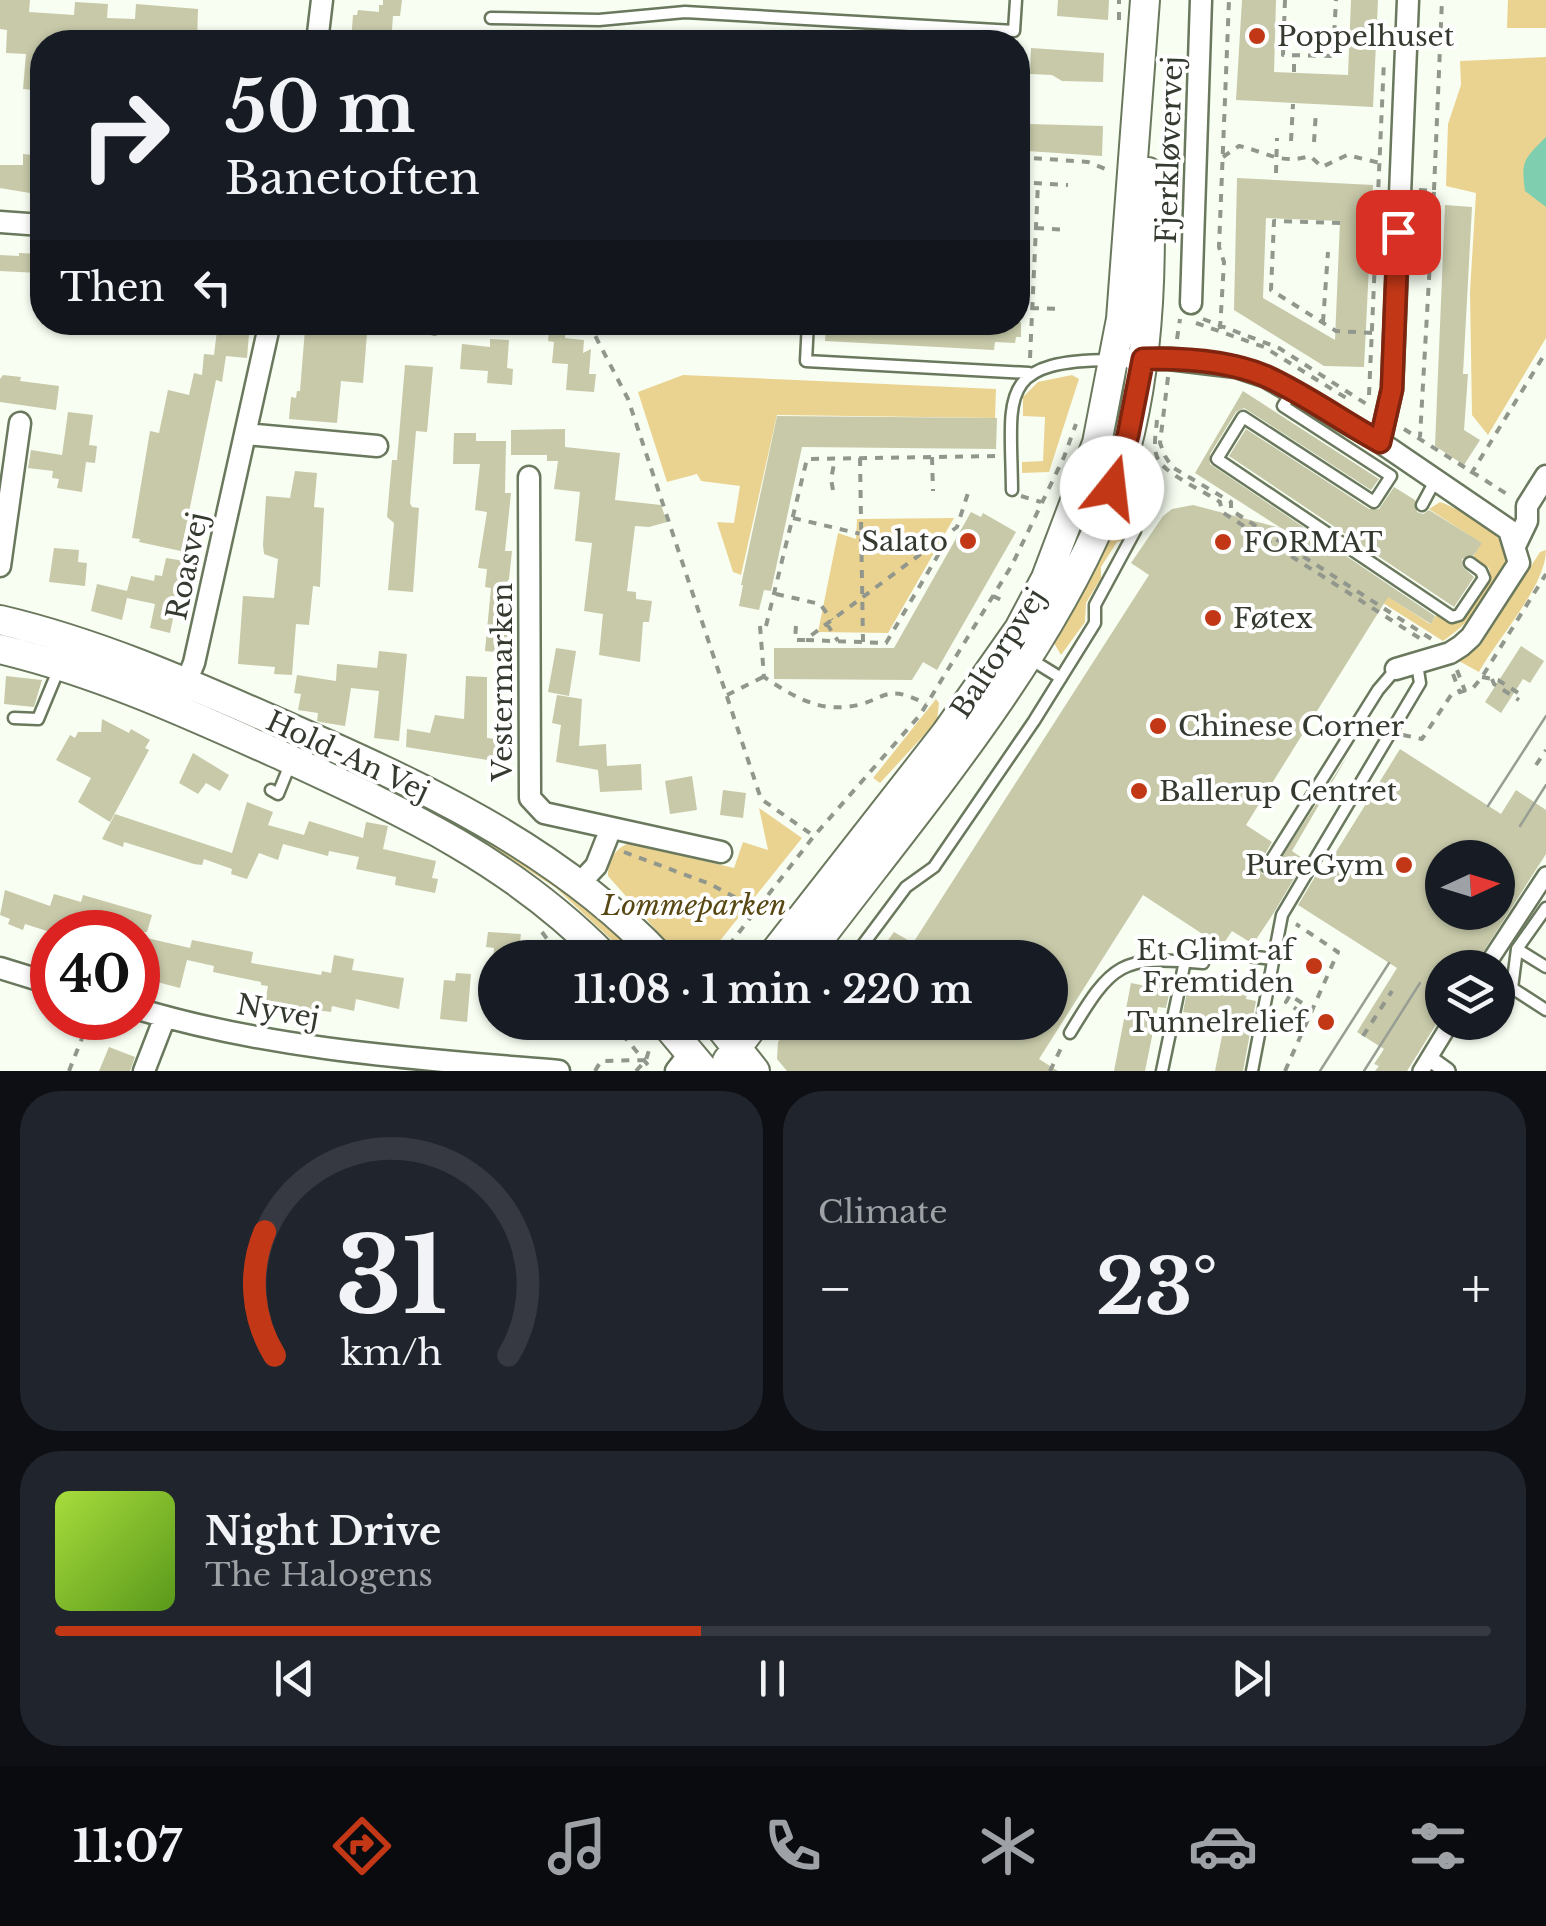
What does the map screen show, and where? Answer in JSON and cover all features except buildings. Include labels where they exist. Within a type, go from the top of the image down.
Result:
[{"type":"street","points":[[318,30],[322,0]]},
{"type":"street","name":"Baltorpvej","points":[[784,940],[946,732],[1019,629],[1046,578],[1078,496],[1097,443],[1121,319],[1145,0]]},
{"type":"street","name":"Fjerkløvervej","points":[[1187,313],[1201,0]]},
{"type":"street","points":[[1380,442],[1392,389],[1408,0]]},
{"type":"street","name":"Baltorpvej","points":[[819,940],[986,717],[1070,586],[1104,514],[1135,400],[1150,282],[1143,59]]},
{"type":"street","points":[[0,222],[30,224]]},
{"type":"street","name":"Roasvej","points":[[180,695],[194,663],[267,335]]},
{"type":"street","points":[[1115,360],[1168,359],[1236,367],[1266,377],[1380,442],[1510,530],[1518,563],[1471,636],[1446,655],[1396,669]]},
{"type":"street","points":[[0,566],[20,422]]},
{"type":"street","points":[[245,434],[378,446]]},
{"type":"street","name":"Vestermarken","points":[[528,476],[530,798],[544,812],[609,837],[720,852]]},
{"type":"street","points":[[1514,546],[1526,521],[1527,506],[1546,476]]},
{"type":"street","name":"Hold-An Vej","points":[[0,620],[107,650],[292,761],[426,823],[540,898],[586,940]]},
{"type":"street","name":"Hold-An Vej","points":[[0,649],[180,695],[393,774],[497,828],[580,883],[642,940]]},
{"type":"street","points":[[580,883],[596,866],[609,837]]},
{"type":"street","points":[[1497,950],[1546,875]]},
{"type":"street","points":[[0,968],[30,977]]},
{"type":"street","name":"Nyvej","points":[[160,1015],[378,1064],[559,1071]]},
{"type":"street","points":[[144,1071],[166,1017]]},
{"type":"street","points":[[662,1040],[690,1065],[706,1040]]},
{"type":"street","points":[[1440,1040],[1425,1065],[1447,1071]]},
{"type":"street","points":[[728,1060],[755,1071]]},
{"type":"lane","points":[[1014,30],[1016,0]]},
{"type":"lane","points":[[491,18],[598,20],[684,12],[997,30]]},
{"type":"lane","points":[[807,335],[806,361],[1029,373],[1058,365],[1115,360]]},
{"type":"lane","points":[[1012,490],[1013,393],[1029,373]]},
{"type":"lane","points":[[1292,392],[1282,406],[1390,476],[1374,502],[1243,418],[1217,459],[1452,617],[1459,615],[1484,578],[1482,571],[1470,563]]},
{"type":"lane","points":[[1422,505],[1436,479]]},
{"type":"lane","points":[[866,940],[906,886],[934,868],[1095,623],[1095,604],[1135,532],[1129,525],[1104,514]]},
{"type":"lane","points":[[1026,657],[1061,678]]},
{"type":"lane","points":[[1252,1071],[1282,915],[1420,683],[1417,664]]},
{"type":"lane","points":[[14,718],[38,719],[60,665]]},
{"type":"lane","points":[[1267,866],[1378,690],[1396,669]]},
{"type":"lane","points":[[271,790],[278,794],[292,761]]},
{"type":"lane","points":[[1546,908],[1542,923],[1518,949],[1512,988],[1546,1010]]},
{"type":"lane","points":[[1518,949],[1546,968]]},
{"type":"lane","points":[[1070,1033],[1088,1002],[1117,969],[1153,958],[1203,963],[1206,951],[1273,959]]},
{"type":"lane","points":[[1162,1071],[1185,961]]},
{"type":"path","points":[[1220,330],[1224,262],[1219,248],[1229,0]]},
{"type":"path","points":[[1284,0],[1282,55],[1334,56],[1336,0]]},
{"type":"path","points":[[1418,442],[1442,0]]},
{"type":"path","points":[[1294,55],[1294,72]]},
{"type":"path","points":[[1365,406],[1384,60]]},
{"type":"path","points":[[1291,141],[1293,104]]},
{"type":"path","points":[[1314,142],[1316,111]]},
{"type":"path","points":[[1276,173],[1277,138]]},
{"type":"path","points":[[1223,157],[1239,146],[1260,156],[1291,162],[1310,156],[1322,166],[1347,155],[1380,163]]},
{"type":"path","points":[[1030,158],[1088,162],[1108,170],[1107,188]]},
{"type":"path","points":[[1030,183],[1068,184]]},
{"type":"path","points":[[1029,373],[1038,183]]},
{"type":"path","points":[[1400,188],[1434,191]]},
{"type":"path","points":[[1340,223],[1274,222],[1271,290],[1336,331],[1372,333]]},
{"type":"path","points":[[1036,228],[1066,230]]},
{"type":"path","points":[[1323,324],[1328,252]]},
{"type":"path","points":[[1031,308],[1061,309]]},
{"type":"path","points":[[1171,318],[1187,313],[1220,330],[1279,348],[1386,416],[1418,442],[1527,506]]},
{"type":"path","points":[[595,335],[628,399],[761,799],[814,836]]},
{"type":"path","points":[[1471,475],[1546,352]]},
{"type":"path","points":[[1167,385],[1160,443],[1172,467],[1231,502],[1231,510],[1446,655],[1463,692]]},
{"type":"path","points":[[1135,400],[1159,404],[1155,450],[1160,462],[1220,502],[1222,512],[1446,655]]},
{"type":"path","points":[[733,940],[783,881],[814,836],[926,704],[993,596],[1043,503],[1079,415]]},
{"type":"path","points":[[764,677],[763,626],[775,594],[806,459],[1012,456]]},
{"type":"path","points":[[932,457],[933,490]]},
{"type":"path","points":[[860,458],[863,642]]},
{"type":"path","points":[[833,490],[835,459]]},
{"type":"path","points":[[805,640],[957,527],[969,490]]},
{"type":"path","points":[[1012,490],[1043,503]]},
{"type":"path","points":[[791,518],[861,534]]},
{"type":"path","points":[[796,626],[795,640],[886,643],[952,530]]},
{"type":"path","points":[[1422,739],[1451,696],[1473,688],[1546,574]]},
{"type":"path","points":[[775,594],[820,604],[838,642]]},
{"type":"path","points":[[993,596],[1003,601]]},
{"type":"path","points":[[1482,676],[1521,698]]},
{"type":"path","points":[[727,695],[764,677]]},
{"type":"path","points":[[764,677],[819,706],[844,707],[895,692],[926,704]]},
{"type":"path","points":[[1536,764],[1546,750]]},
{"type":"path","points":[[609,837],[757,909]]},
{"type":"path","points":[[1282,915],[1338,952],[1284,1071]]},
{"type":"path","points":[[1363,1036],[1392,991]]},
{"type":"path","points":[[1302,1003],[1290,995],[1286,1002],[1308,1017]]},
{"type":"path","points":[[1050,1071],[1070,1033]]},
{"type":"path","points":[[69,1071],[81,1040]]},
{"type":"path","points":[[628,1040],[653,1071]]},
{"type":"path","points":[[636,1071],[655,1040]]},
{"type":"path","points":[[595,1071],[600,1061],[646,1060]]},
{"type":"green space","points":[[1508,0],[1546,0],[1546,28],[1507,28]]},
{"type":"green space","points":[[1546,57],[1546,338],[1488,435],[1472,415],[1470,292],[1476,193],[1446,186],[1448,124],[1461,85],[1460,61]]},
{"type":"green space","points":[[683,375],[996,389],[995,418],[777,415],[741,575],[733,572],[717,522],[734,523],[740,486],[701,481],[697,474],[667,482],[638,392]]},
{"type":"green space","points":[[1072,375],[1079,379],[1049,472],[1022,473],[1022,462],[1043,461],[1045,417],[1023,416],[1023,397],[1038,382]]},
{"type":"green space","points":[[1440,502],[1489,529],[1506,554],[1506,565],[1494,591],[1443,641],[1383,603],[1387,596],[1430,624],[1437,614],[1457,623],[1463,621],[1491,578],[1489,568],[1473,557],[1481,543],[1429,509]]},
{"type":"green space","points":[[954,518],[888,633],[818,632],[838,533],[856,539],[857,519]]},
{"type":"green space","points":[[1114,527],[1126,530],[1125,540],[1117,542],[1101,567],[1101,578],[1086,603],[1085,622],[1061,655],[1054,643]]},
{"type":"green space","points":[[1546,550],[1530,596],[1479,672],[1459,661],[1480,646],[1540,552]]},
{"type":"green space","points":[[936,699],[937,721],[880,783],[873,778]]},
{"type":"green space","points":[[218,708],[424,804],[535,866],[625,940],[612,940],[556,888],[508,857],[216,715]]},
{"type":"green space","name":"Lommeparken","points":[[759,808],[802,838],[721,940],[665,940],[608,876],[613,856],[629,843],[734,868],[743,842],[768,850]]},
{"type":"shaded area","points":[[1546,137],[1546,207],[1525,191],[1523,173],[1528,156]]},
{"type":"tram line","points":[[1488,806],[1546,716]]},
{"type":"tram line","points":[[1520,826],[1546,785]]},
{"type":"tram line","points":[[1320,1071],[1389,963]]},
{"type":"tram line","points":[[1364,1071],[1420,983]]},
{"type":"place","name":"Poppelhuset","points":[[1257,36]]},
{"type":"place","name":"Salato","points":[[968,541]]},
{"type":"place","name":"FORMAT","points":[[1223,542]]},
{"type":"place","name":"Føtex","points":[[1213,618]]},
{"type":"place","name":"Chinese Corner","points":[[1158,726]]},
{"type":"place","name":"Ballerup Centret","points":[[1139,791]]},
{"type":"place","name":"PureGym","points":[[1404,865]]},
{"type":"place","name":"Et Glimt af Fremtiden","points":[[1314,966]]},
{"type":"place","name":"Tunnelrelief","points":[[1326,1022]]},
{"type":"route","points":[[1112,488],[1128,435],[1143,359],[1236,367],[1266,377],[1380,442],[1392,389],[1398,232]]}]
